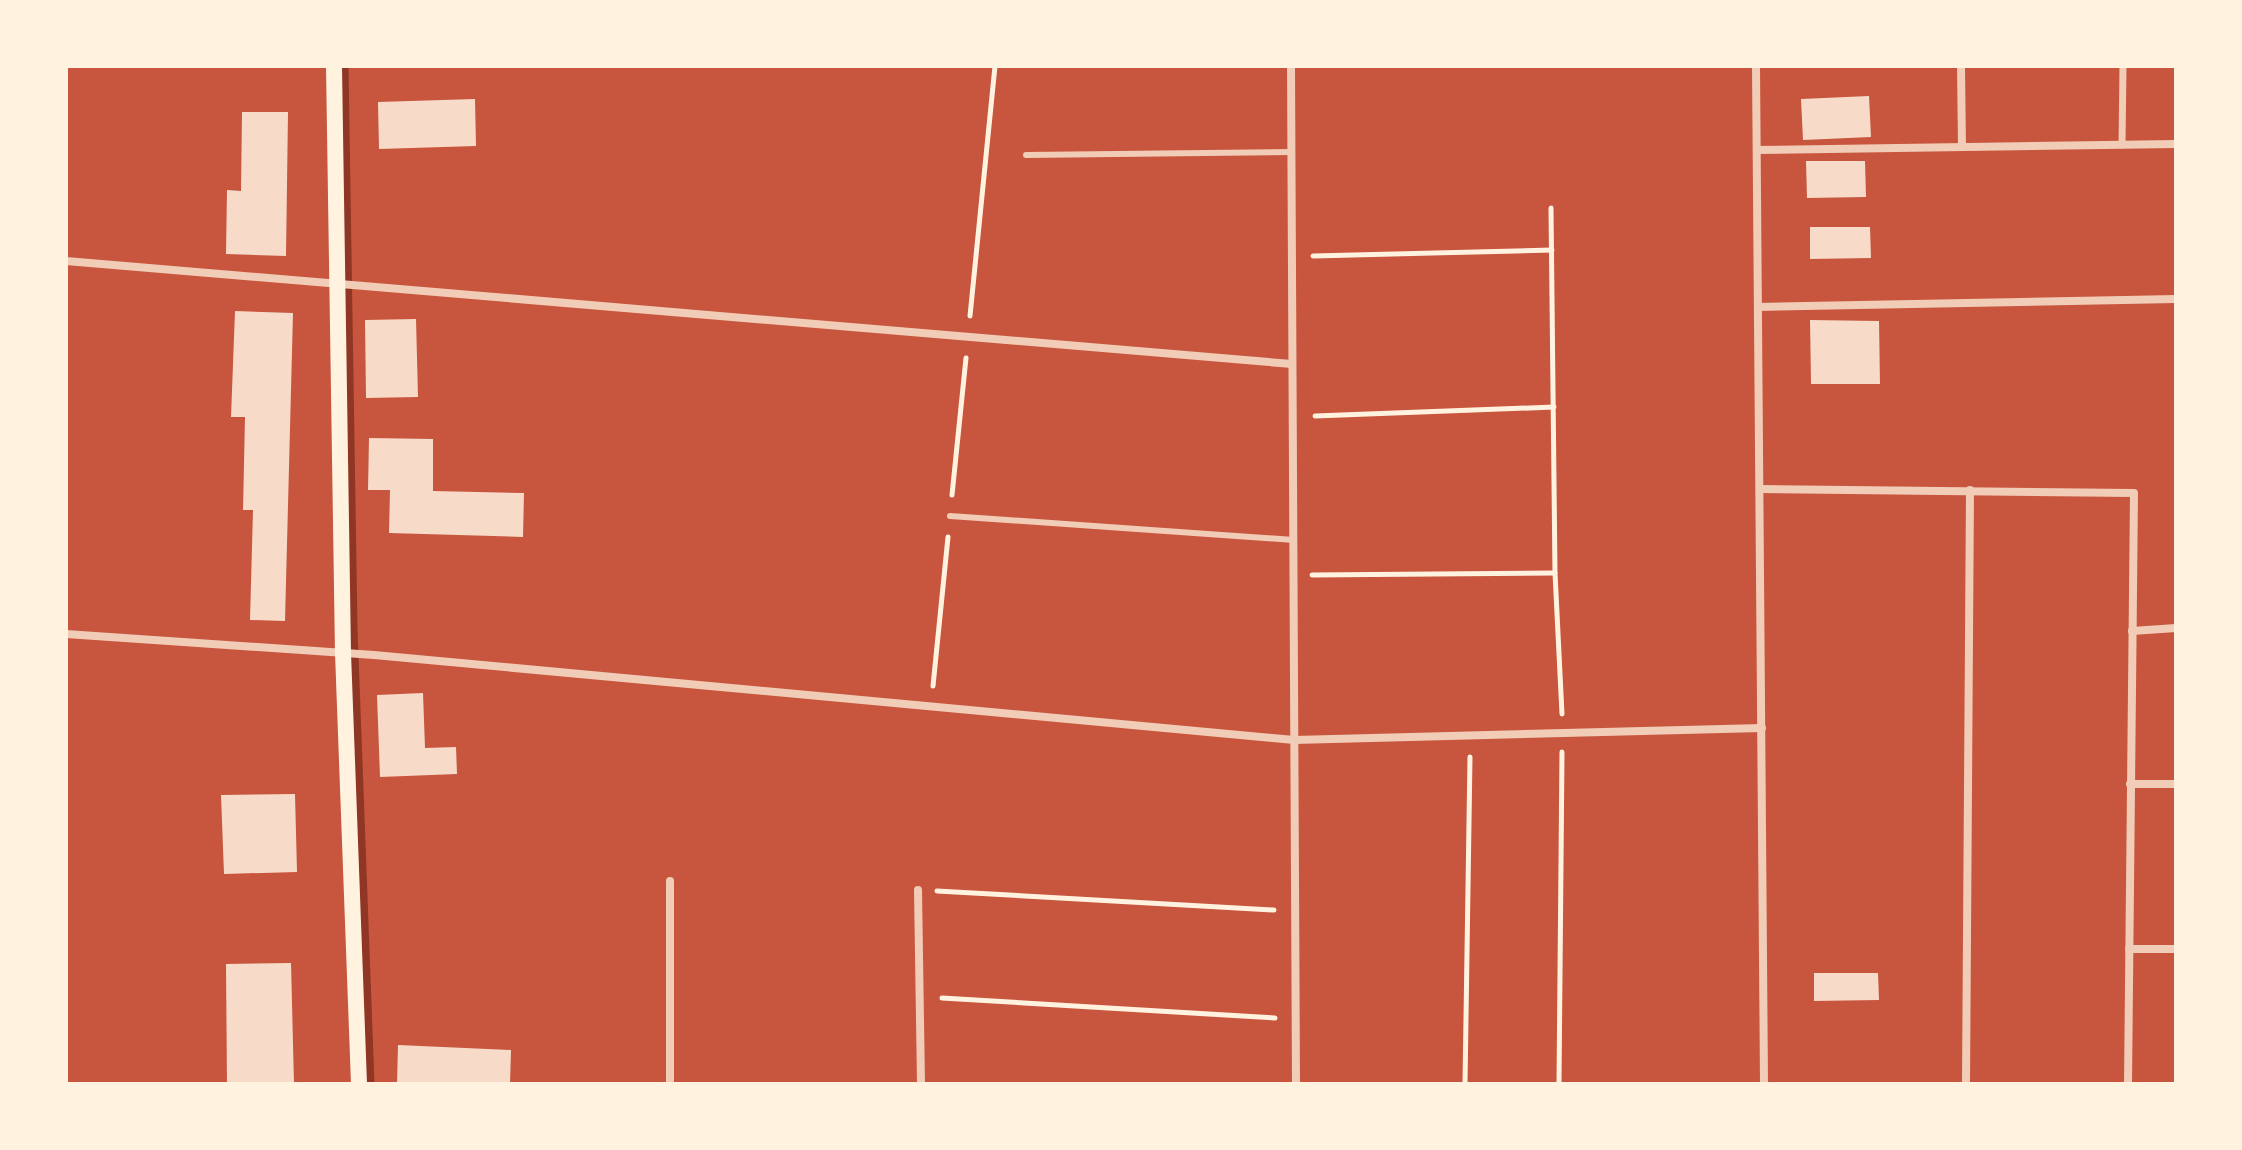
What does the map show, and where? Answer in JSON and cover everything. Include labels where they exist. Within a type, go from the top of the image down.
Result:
[{"type":"main road","points":[[334,66],[343,653],[359,1084]]},
{"type":"street","points":[[1291,66],[1296,1084]]},
{"type":"street","points":[[1756,66],[1764,1084]]},
{"type":"street","points":[[1961,66],[1962,147]]},
{"type":"street","points":[[2122,145],[2123,66]]},
{"type":"street","points":[[1757,150],[2176,144]]},
{"type":"street","points":[[66,261],[1292,364]]},
{"type":"street","points":[[1758,307],[2176,299]]},
{"type":"street","points":[[1760,489],[2134,493],[2128,1084]]},
{"type":"street","points":[[1966,1084],[1970,490]]},
{"type":"street","points":[[2132,631],[2176,628]]},
{"type":"street","points":[[66,634],[343,653],[1294,740],[1762,728]]},
{"type":"street","points":[[2130,784],[2176,784]]},
{"type":"street","points":[[670,881],[670,1084]]},
{"type":"street","points":[[918,890],[921,1084]]},
{"type":"street","points":[[2129,949],[2176,949]]},
{"type":"lane","points":[[1026,155],[1292,152]]},
{"type":"lane","points":[[950,516],[1294,540]]},
{"type":"path","points":[[931,707],[995,66]]},
{"type":"path","points":[[1551,208],[1555,573],[1562,733],[1559,1084]]},
{"type":"path","points":[[1292,257],[1552,250]]},
{"type":"path","points":[[1292,417],[1554,407]]},
{"type":"path","points":[[1293,576],[1555,573]]},
{"type":"path","points":[[1465,1084],[1471,736]]},
{"type":"path","points":[[918,890],[1295,911]]},
{"type":"path","points":[[920,997],[1296,1019]]},
{"type":"building","points":[[1869,96],[1871,137],[1803,140],[1801,99]]},
{"type":"building","points":[[475,99],[476,146],[379,149],[378,102]]},
{"type":"building","points":[[242,112],[288,112],[286,256],[226,254],[227,190],[241,191]]},
{"type":"building","points":[[1806,161],[1865,161],[1866,197],[1807,198]]},
{"type":"building","points":[[1810,227],[1870,227],[1871,258],[1810,259]]},
{"type":"building","points":[[235,311],[293,313],[285,621],[250,620],[253,510],[243,510],[245,417],[231,417]]},
{"type":"building","points":[[416,319],[418,397],[366,398],[365,320]]},
{"type":"building","points":[[1810,320],[1879,321],[1880,384],[1811,384]]},
{"type":"building","points":[[369,438],[433,439],[433,491],[524,493],[523,537],[389,533],[390,490],[368,490]]},
{"type":"building","points":[[423,693],[425,748],[456,747],[457,774],[380,777],[377,695]]},
{"type":"building","points":[[295,794],[297,872],[224,874],[221,795]]},
{"type":"building","points":[[291,963],[294,1084],[227,1084],[226,964]]},
{"type":"building","points":[[1814,973],[1878,973],[1879,1000],[1814,1001]]},
{"type":"building","points":[[398,1045],[511,1050],[510,1084],[397,1084]]},
{"type":"waterway","points":[[343,66],[352,629],[369,1084]]}]
